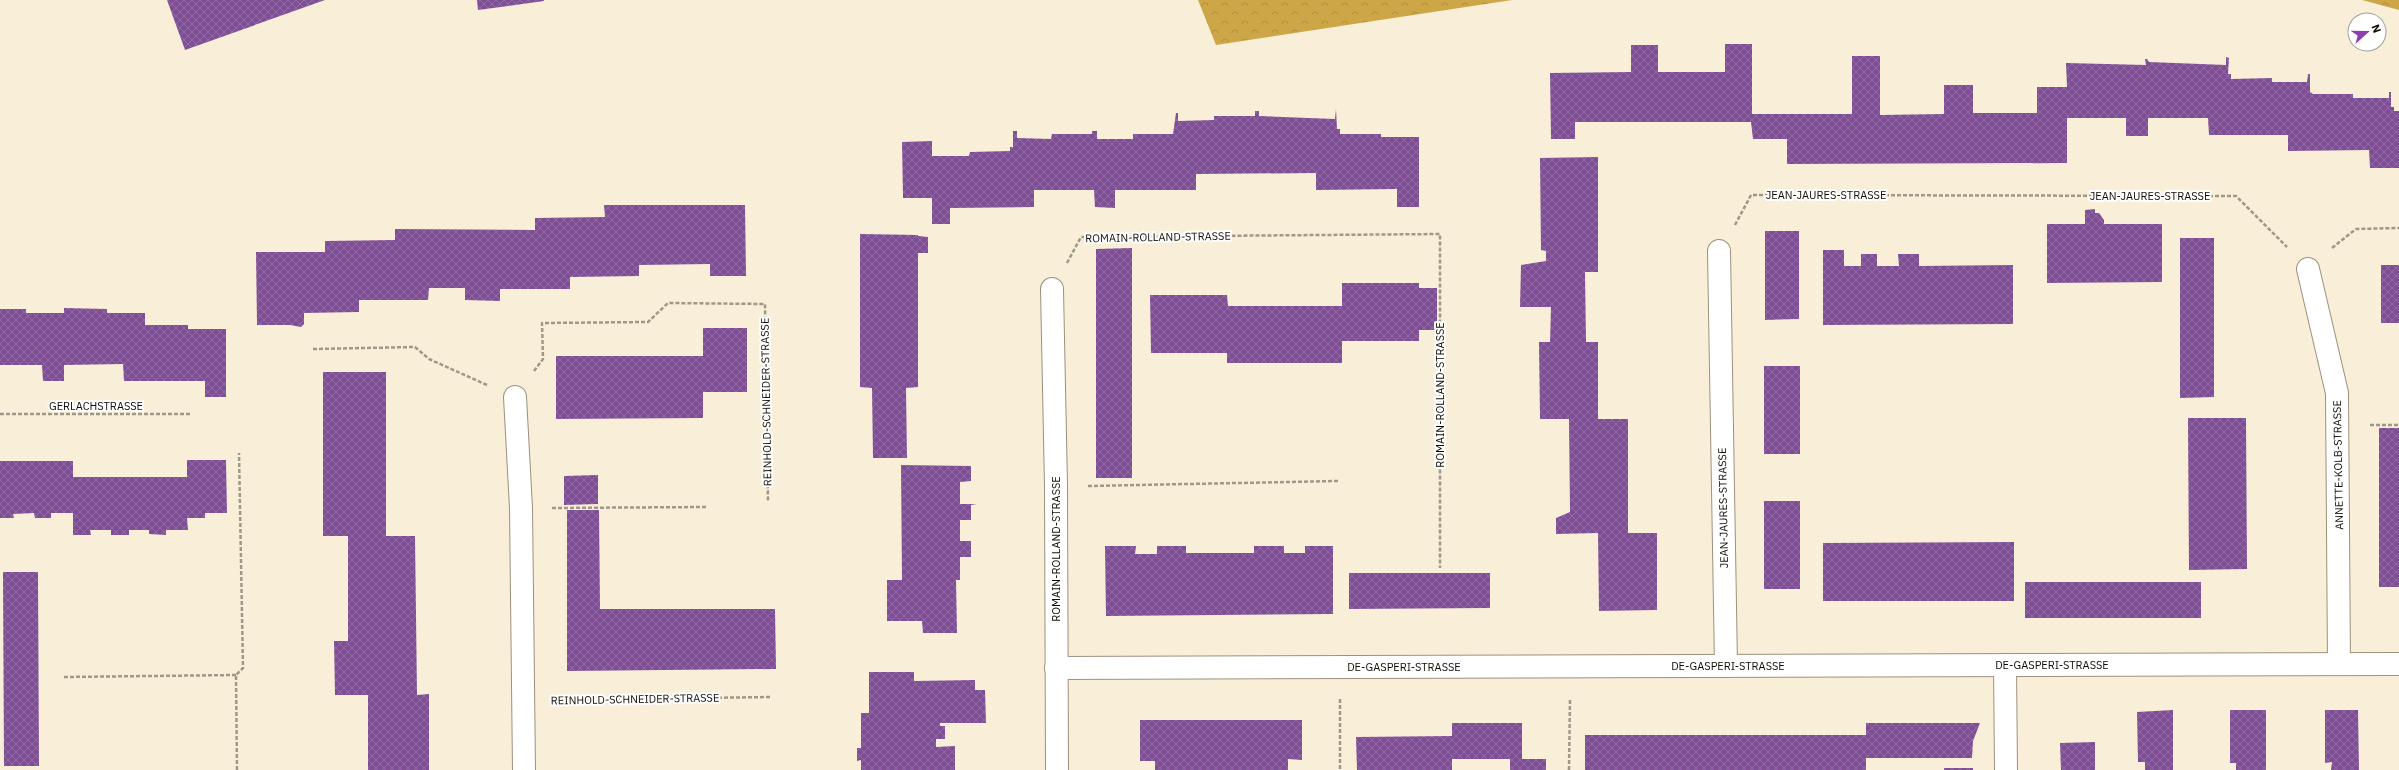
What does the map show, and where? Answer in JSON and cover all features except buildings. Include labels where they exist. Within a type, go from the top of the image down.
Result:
[{"type":"street","name":"JEAN-JAURES-STRASSE","points":[[1719,251],[1726,666]]},
{"type":"street","name":"ANNETTE-KOLB-STRASSE","points":[[2308,268],[2337,393],[2339,664]]},
{"type":"street","name":"ROMAIN-ROLLAND-STRASSE","points":[[1052,289],[1056,486],[1057,770]]},
{"type":"street","points":[[515,398],[521,508],[524,770]]},
{"type":"street","name":"DE-GASPERI-STRASSE","points":[[1056,668],[2399,664]]},
{"type":"street","points":[[2005,665],[2006,770]]},
{"type":"path","name":"JEAN-JAURES-STRASSE","points":[[1719,251],[1752,195],[2236,196],[2308,268]]},
{"type":"path","points":[[2308,268],[2356,229],[2399,228]]},
{"type":"path","name":"ROMAIN-ROLLAND-STRASSE","points":[[1052,289],[1081,237],[1440,234],[1440,568]]},
{"type":"path","name":"REINHOLD-SCHNEIDER-STRASSE","points":[[515,398],[543,359],[542,324],[648,322],[668,303],[765,304],[768,502]]},
{"type":"path","points":[[313,349],[415,347],[429,360],[515,398]]},
{"type":"path","name":"GERLACHSTRASSE","points":[[0,414],[192,414]]},
{"type":"path","points":[[64,677],[236,675],[244,668],[239,452]]},
{"type":"path","points":[[1056,486],[1338,481]]},
{"type":"path","points":[[521,508],[706,507]]},
{"type":"path","points":[[1570,666],[1570,770]]},
{"type":"path","points":[[1340,667],[1340,770]]},
{"type":"path","points":[[236,675],[236,770]]},
{"type":"path","name":"REINHOLD-SCHNEIDER-STRASSE","points":[[523,700],[771,697]]},
{"type":"green space","points":[[1198,0],[1512,0],[1216,45]]},
{"type":"green space","points":[[2362,0],[2399,0],[2399,10]]}]
